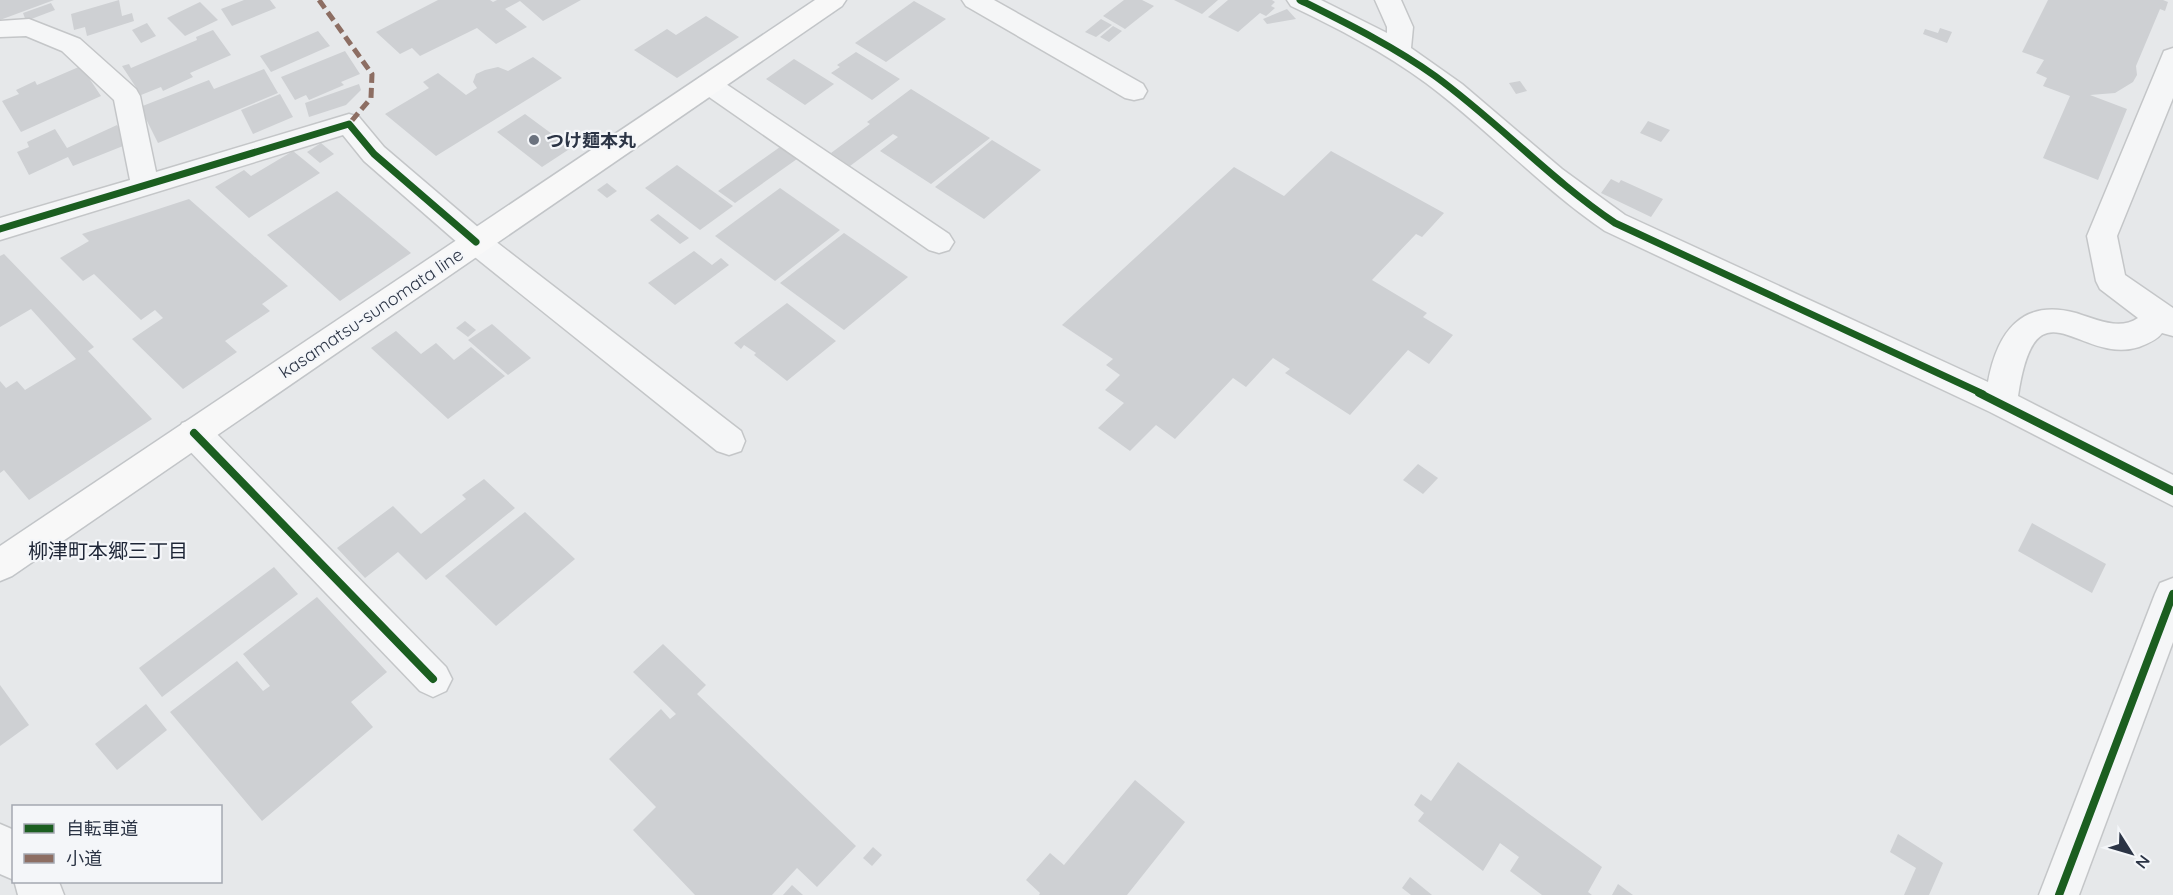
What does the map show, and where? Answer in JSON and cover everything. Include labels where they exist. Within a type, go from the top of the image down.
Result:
[{"type":"main road","name":"kasamatsu-sunomata line","points":[[0,565],[832,0]]},
{"type":"street","points":[[975,0],[1134,91]]},
{"type":"street","points":[[1300,0],[1398,50],[1453,90],[1586,204],[1615,223],[2001,403],[2173,491]]},
{"type":"street","points":[[1388,0],[1400,27],[1398,50]]},
{"type":"street","points":[[0,29],[29,27],[71,45],[127,96],[145,185]]},
{"type":"street","points":[[2001,403],[2012,350],[2031,326],[2052,320],[2108,335],[2130,336],[2137,335],[2165,318],[2111,282],[2102,236],[2168,94],[2173,57]]},
{"type":"street","points":[[708,84],[939,242]]},
{"type":"street","points":[[0,229],[349,124],[374,154],[476,242],[729,441]]},
{"type":"street","points":[[194,433],[433,679]]},
{"type":"street","points":[[2059,895],[2173,594]]},
{"type":"street","points":[[0,844],[12,858]]},
{"type":"street","points":[[34,883],[44,895]]},
{"type":"building","points":[[0,0],[54,0],[0,20]]},
{"type":"building","points":[[119,0],[122,16],[132,13],[134,21],[87,36],[85,27],[74,30],[71,14]]},
{"type":"building","points":[[244,0],[270,0],[276,8],[232,26],[221,9]]},
{"type":"building","points":[[438,0],[490,0],[493,2],[497,0],[581,0],[543,21],[520,1],[505,9],[527,27],[496,44],[477,28],[420,56],[412,48],[400,54],[376,32]]},
{"type":"building","points":[[1124,0],[1142,0],[1154,6],[1125,29],[1103,16]]},
{"type":"building","points":[[1174,0],[1218,0],[1202,14]]},
{"type":"building","points":[[1228,0],[1272,0],[1275,2],[1271,6],[1275,8],[1266,16],[1260,13],[1238,32],[1208,17]]},
{"type":"building","points":[[2048,0],[2163,0],[2168,2],[2165,11],[2160,9],[2136,66],[2137,75],[2133,82],[2115,93],[2090,95],[2127,109],[2098,180],[2043,158],[2070,96],[2043,86],[2047,78],[2036,73],[2044,60],[2022,52]]},
{"type":"building","points":[[914,1],[946,19],[886,62],[855,43]]},
{"type":"building","points":[[200,2],[218,20],[185,36],[167,18]]},
{"type":"building","points":[[51,3],[55,10],[26,21],[23,13]]},
{"type":"building","points":[[1287,9],[1296,19],[1267,24],[1263,19]]},
{"type":"building","points":[[706,16],[739,37],[677,78],[634,50],[667,29],[676,35]]},
{"type":"building","points":[[1101,19],[1112,25],[1096,37],[1085,32]]},
{"type":"building","points":[[147,23],[156,36],[141,43],[132,30]]},
{"type":"building","points":[[1113,26],[1122,31],[1109,42],[1100,37]]},
{"type":"building","points":[[1940,28],[1952,32],[1947,43],[1923,34],[1925,29],[1938,33]]},
{"type":"building","points":[[213,30],[231,55],[190,73],[193,77],[163,91],[161,87],[141,95],[122,66],[129,64],[131,68],[197,40],[196,37]]},
{"type":"building","points":[[318,31],[330,46],[271,72],[260,56]]},
{"type":"building","points":[[345,51],[360,74],[341,82],[344,85],[309,100],[306,95],[295,100],[281,77]]},
{"type":"building","points":[[856,52],[900,79],[872,100],[831,73],[840,67],[837,65]]},
{"type":"building","points":[[533,57],[562,78],[436,156],[385,114],[429,88],[423,82],[438,73],[466,95],[477,88],[473,82],[476,74],[498,67],[508,71]]},
{"type":"building","points":[[794,59],[834,84],[805,105],[766,79]]},
{"type":"building","points":[[81,66],[101,96],[21,132],[2,101],[19,94],[16,90],[35,81],[37,85]]},
{"type":"building","points":[[264,69],[278,93],[158,143],[140,107],[209,80],[214,89]]},
{"type":"building","points":[[1520,81],[1527,91],[1516,94],[1509,83]]},
{"type":"building","points":[[359,84],[361,90],[346,105],[309,117],[305,103]]},
{"type":"building","points":[[911,89],[990,138],[931,184],[880,151],[898,137],[893,134],[850,166],[831,153],[870,124],[867,122]]},
{"type":"building","points":[[280,94],[293,117],[253,134],[241,110]]},
{"type":"building","name":"つけ麺本丸","points":[[525,114],[571,148],[542,167],[497,132]]},
{"type":"building","points":[[1648,121],[1670,130],[1661,142],[1640,133]]},
{"type":"building","points":[[117,125],[128,144],[73,166],[68,157],[29,175],[17,152],[29,147],[27,142],[55,129],[67,148]]},
{"type":"building","points":[[992,140],[1041,170],[984,219],[935,187]]},
{"type":"building","points":[[321,143],[334,154],[320,163],[307,152]]},
{"type":"building","points":[[780,147],[797,159],[735,203],[718,191]]},
{"type":"building","points":[[293,151],[320,173],[249,218],[215,187],[244,170],[251,176]]},
{"type":"building","points":[[1331,151],[1444,213],[1422,237],[1416,234],[1372,280],[1427,313],[1423,317],[1453,335],[1429,364],[1408,350],[1350,415],[1285,373],[1290,369],[1273,358],[1246,387],[1233,378],[1175,439],[1156,425],[1130,451],[1098,428],[1124,403],[1105,390],[1120,375],[1106,365],[1113,359],[1062,325],[1234,167],[1284,196]]},
{"type":"building","points":[[677,165],[733,206],[700,230],[645,188]]},
{"type":"building","points":[[1611,179],[1619,183],[1621,180],[1663,199],[1651,217],[1601,193]]},
{"type":"building","points":[[607,183],[617,191],[607,198],[597,190]]},
{"type":"building","points":[[780,188],[840,230],[775,281],[715,236]]},
{"type":"building","points":[[337,191],[411,253],[340,301],[267,235]]},
{"type":"building","points":[[189,199],[288,286],[262,304],[270,311],[225,341],[237,352],[183,389],[132,339],[163,318],[155,310],[141,320],[94,274],[83,281],[60,258],[89,241],[82,234]]},
{"type":"building","points":[[658,214],[689,238],[680,244],[650,220]]},
{"type":"building","points":[[844,233],[908,277],[844,330],[780,283]]},
{"type":"building","points":[[694,251],[712,265],[721,258],[729,265],[675,305],[648,283]]},
{"type":"building","points":[[4,254],[94,347],[88,351],[152,419],[29,500],[4,470],[0,473],[0,381],[6,388],[17,381],[25,390],[76,359],[31,309],[0,327],[0,256]]},
{"type":"building","points":[[787,303],[836,341],[787,381],[754,355],[756,353],[744,345],[741,349],[734,343]]},
{"type":"building","points":[[465,321],[476,330],[468,337],[456,328]]},
{"type":"building","points":[[492,324],[531,358],[508,375],[468,340]]},
{"type":"building","points":[[396,331],[421,354],[436,343],[454,360],[471,347],[505,376],[448,419],[371,348]]},
{"type":"building","points":[[1418,464],[1438,478],[1423,494],[1403,480]]},
{"type":"building","points":[[484,479],[515,508],[426,580],[398,552],[365,578],[337,548],[393,506],[421,534],[466,499],[462,495]]},
{"type":"building","points":[[525,512],[575,559],[496,626],[445,576]]},
{"type":"building","points":[[2032,523],[2106,564],[2092,593],[2018,551]]},
{"type":"building","points":[[274,567],[298,594],[162,697],[139,668]]},
{"type":"building","points":[[317,597],[387,672],[351,702],[373,727],[262,821],[170,712],[237,661],[263,691],[270,686],[243,654]]},
{"type":"building","points":[[663,644],[706,685],[697,694],[856,846],[817,887],[797,868],[772,895],[695,895],[633,830],[656,807],[609,759],[661,709],[670,719],[676,714],[633,672]]},
{"type":"building","points":[[0,685],[29,725],[0,746]]},
{"type":"building","points":[[146,704],[167,730],[117,770],[95,744]]},
{"type":"building","points":[[1458,762],[1602,867],[1588,892],[1592,895],[1542,895],[1510,871],[1519,857],[1500,843],[1483,871],[1418,821],[1424,813],[1414,805],[1421,794],[1431,801]]},
{"type":"building","points":[[1135,780],[1185,822],[1127,895],[1039,895],[1040,893],[1026,880],[1050,853],[1064,865]]},
{"type":"building","points":[[1898,834],[1943,863],[1929,895],[1904,895],[1916,868],[1890,852]]},
{"type":"building","points":[[873,847],[882,855],[872,866],[863,858]]},
{"type":"building","points":[[1410,877],[1432,895],[1411,895],[1402,888]]},
{"type":"building","points":[[1618,884],[1633,895],[1612,895]]},
{"type":"building","points":[[792,885],[803,895],[783,895]]},
{"type":"marked path","points":[[319,0],[372,74],[371,98],[349,124]]},
{"type":"cycle path","points":[[1300,0],[1379,40],[1435,76],[1572,192],[1615,223],[2001,403],[2173,491]]},
{"type":"cycle path","points":[[0,229],[349,124],[374,154],[476,242]]},
{"type":"cycle path","points":[[194,433],[433,679]]},
{"type":"cycle path","points":[[2059,895],[2173,594]]},
{"type":"place","name":"つけ麺本丸","points":[[534,140]]},
{"type":"district","name":"柳津町本郷三丁目","points":[[108,550]]}]
